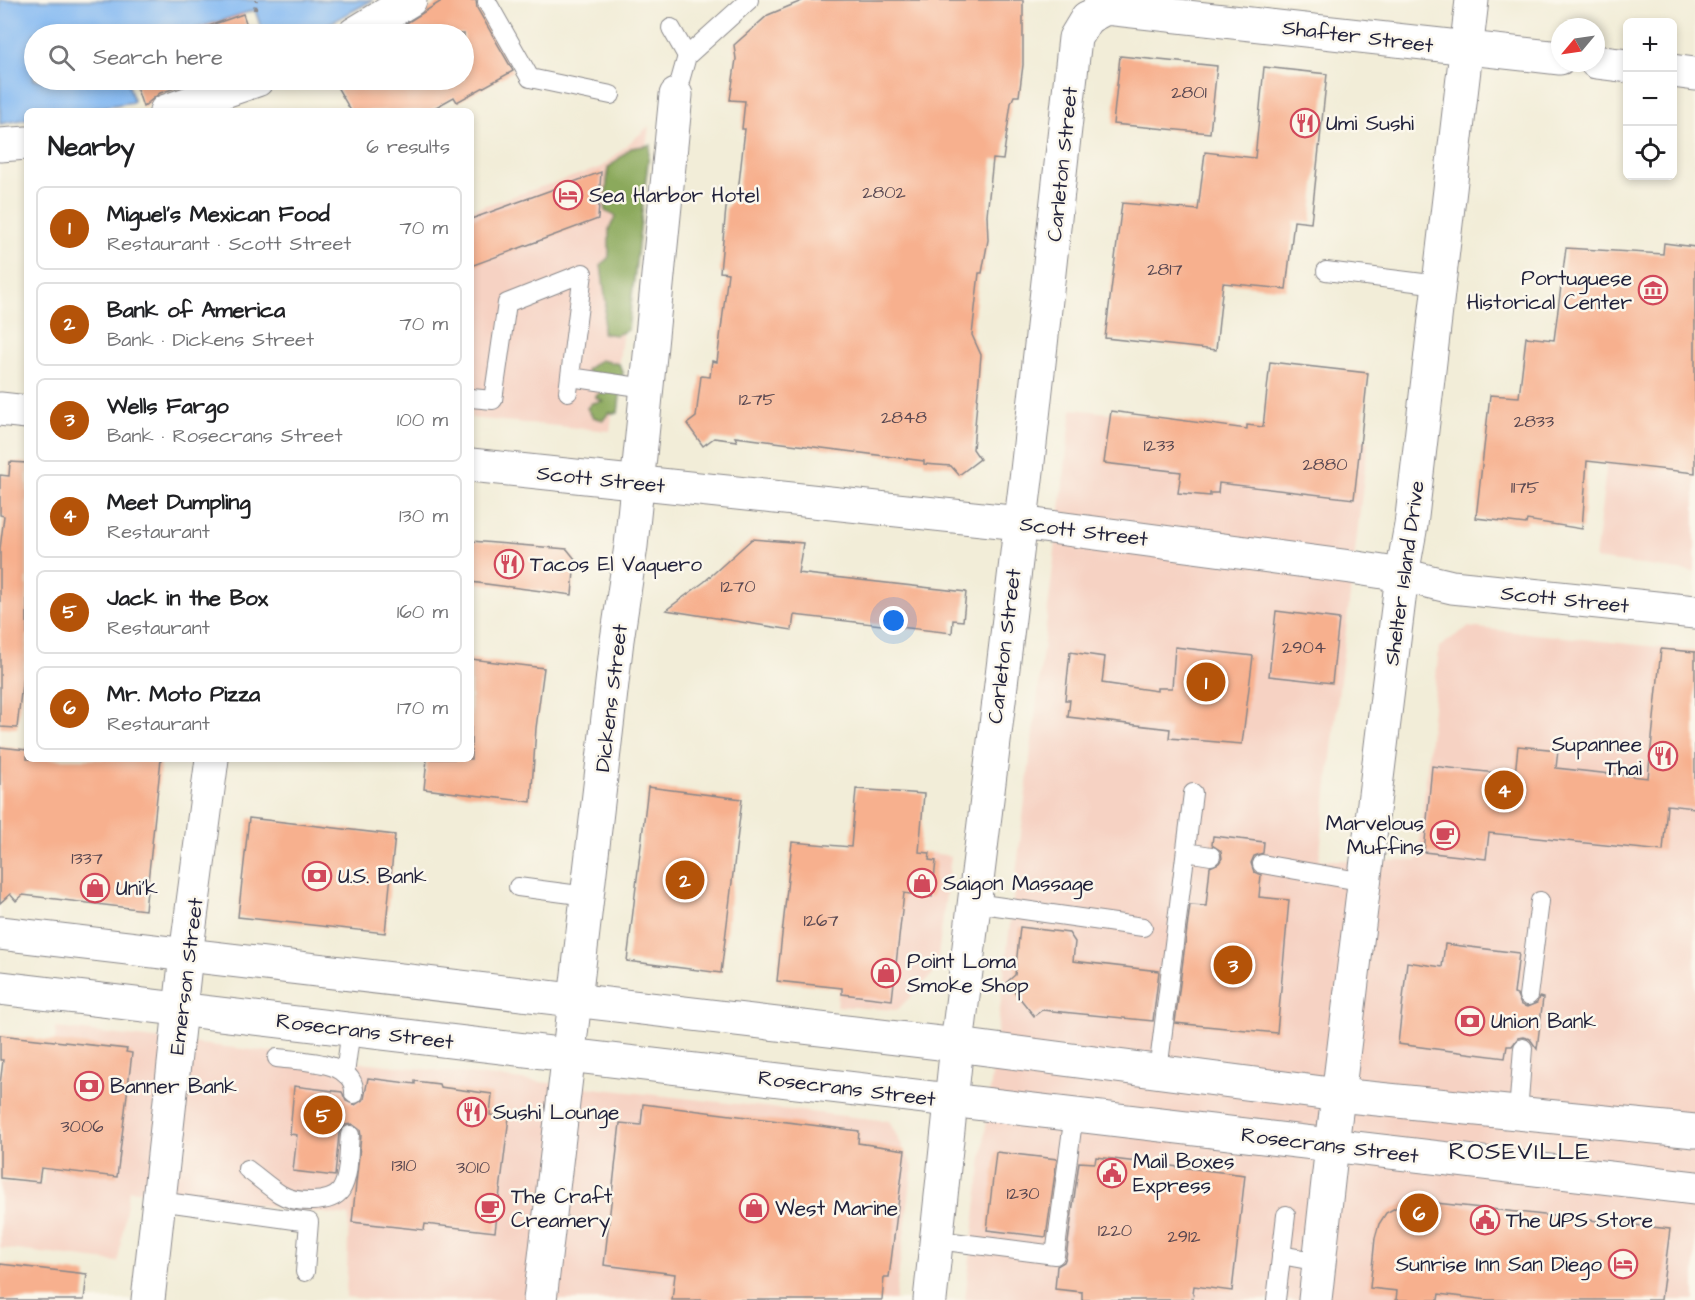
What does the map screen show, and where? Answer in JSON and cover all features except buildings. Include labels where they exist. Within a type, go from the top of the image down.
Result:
[{"type":"main road","points":[[370,24],[410,0]]},
{"type":"main road","name":"Shelter Island Drive","points":[[1315,1300],[1402,575],[1411,525],[1472,0]]},
{"type":"main road","name":"Shafter Street","points":[[1081,9],[1106,8],[1551,57]]},
{"type":"main road","name":"Carleton Street","points":[[930,1300],[957,1045],[1020,523],[1075,38],[1081,9]]},
{"type":"main road","points":[[1605,63],[1623,65]]},
{"type":"main road","points":[[1677,72],[1695,74]]},
{"type":"main road","points":[[175,108],[228,90]]},
{"type":"main road","name":"Dickens Street","points":[[540,1300],[631,546],[676,95]]},
{"type":"main road","points":[[0,145],[24,143]]},
{"type":"main road","points":[[0,409],[24,412]]},
{"type":"main road","name":"Scott Street","points":[[474,465],[1020,523],[1402,575],[1452,587],[1695,612]]},
{"type":"main road","name":"Emerson Street","points":[[148,1300],[186,955],[212,762]]},
{"type":"main road","points":[[0,933],[957,1045],[1338,1095],[1695,1131]]},
{"type":"main road","name":"Rosecrans Street","points":[[0,988],[1695,1188]]},
{"type":"lane","points":[[676,95],[687,56],[749,0]]},
{"type":"lane","points":[[487,2],[530,78],[610,95]]},
{"type":"lane","points":[[671,28],[687,56]]},
{"type":"lane","points":[[1326,271],[1439,285]]},
{"type":"lane","points":[[474,398],[493,400],[507,303],[583,273],[569,384],[646,388]]},
{"type":"lane","points":[[1158,1071],[1193,794]]},
{"type":"lane","points":[[1186,852],[1211,856]]},
{"type":"lane","points":[[1262,864],[1365,882]]},
{"type":"lane","points":[[518,887],[587,896]]},
{"type":"lane","points":[[1528,996],[1540,901]]},
{"type":"lane","points":[[975,903],[1143,927]]},
{"type":"lane","points":[[345,1074],[351,1029]]},
{"type":"lane","points":[[1518,1113],[1522,1048]]},
{"type":"lane","points":[[277,1058],[333,1065],[350,1078],[354,1094]]},
{"type":"lane","points":[[937,1240],[1055,1255],[1074,1114]]},
{"type":"lane","points":[[247,1169],[283,1196],[316,1201],[329,1200],[340,1190],[345,1177],[350,1135]]},
{"type":"lane","points":[[159,1201],[309,1222],[305,1272]]},
{"type":"lane","points":[[1276,1300],[1286,1215]]},
{"type":"lane","points":[[1281,1255],[1319,1262]]},
{"type":"path","points":[[255,10],[256,0]]},
{"type":"shaded area","points":[[649,126],[610,431],[474,418],[474,209],[602,167]]},
{"type":"shaded area","points":[[1072,409],[1368,441],[1319,860],[1418,861],[1439,647],[1468,627],[1695,651],[1695,1300],[965,1300]]},
{"type":"shaded area","points":[[1607,462],[1695,475],[1695,572],[1595,559]]},
{"type":"shaded area","points":[[856,842],[951,856],[936,971],[897,1010],[837,1006]]},
{"type":"shaded area","points":[[56,1028],[889,1121],[913,1167],[895,1300],[383,1300],[346,1297],[349,1216],[129,1190],[118,1262],[0,1248],[0,1182],[43,1184]]},
{"type":"green space","points":[[650,145],[628,330],[616,335],[602,333],[606,303],[601,265],[609,257],[609,229],[616,216],[605,211],[608,168],[631,148]]},
{"type":"green space","points":[[600,360],[619,364],[623,372],[618,413],[609,413],[603,420],[593,417],[587,408],[592,403],[603,401],[595,397],[603,390],[586,370]]},
{"type":"water","points":[[0,0],[373,0],[329,24],[260,24],[255,10],[210,24],[24,24],[24,90],[130,90],[134,102],[97,108],[24,108],[24,120],[0,124]]},
{"type":"place","name":"Umi Sushi","points":[[1305,123]]},
{"type":"place","name":"Sea Harbor Hotel","points":[[568,195]]},
{"type":"place","name":"Portuguese Historical Center","points":[[1653,290]]},
{"type":"place","name":"Tacos El Vaquero","points":[[509,564]]},
{"type":"place","name":"Miguel's Mexican Food","points":[[1206,682]]},
{"type":"place","name":"Supannee Thai","points":[[1663,756]]},
{"type":"place","name":"Meet Dumpling","points":[[1504,790]]},
{"type":"place","name":"Marvelous Muffins","points":[[1445,835]]},
{"type":"place","name":"U.S. Bank","points":[[317,876]]},
{"type":"place","name":"Bank of America","points":[[685,880]]},
{"type":"place","name":"Saigon Massage","points":[[922,883]]},
{"type":"place","name":"Uni'k","points":[[95,888]]},
{"type":"place","name":"Wells Fargo","points":[[1233,965]]},
{"type":"place","name":"Point Loma Smoke Shop","points":[[886,973]]},
{"type":"place","name":"Union Bank","points":[[1470,1021]]},
{"type":"place","name":"Banner Bank","points":[[89,1086]]},
{"type":"place","name":"Sushi Lounge","points":[[472,1112]]},
{"type":"place","name":"Jack in the Box","points":[[323,1115]]},
{"type":"place","name":"Mail Boxes Express","points":[[1112,1173]]},
{"type":"place","name":"The Craft Creamery","points":[[490,1208]]},
{"type":"place","name":"West Marine","points":[[754,1208]]},
{"type":"place","name":"Mr. Moto Pizza","points":[[1419,1213]]},
{"type":"place","name":"The UPS Store","points":[[1485,1220]]},
{"type":"place","name":"Sunrise Inn San Diego","points":[[1623,1264]]},
{"type":"district","name":"ROSEVILLE","points":[[1520,1151]]}]
